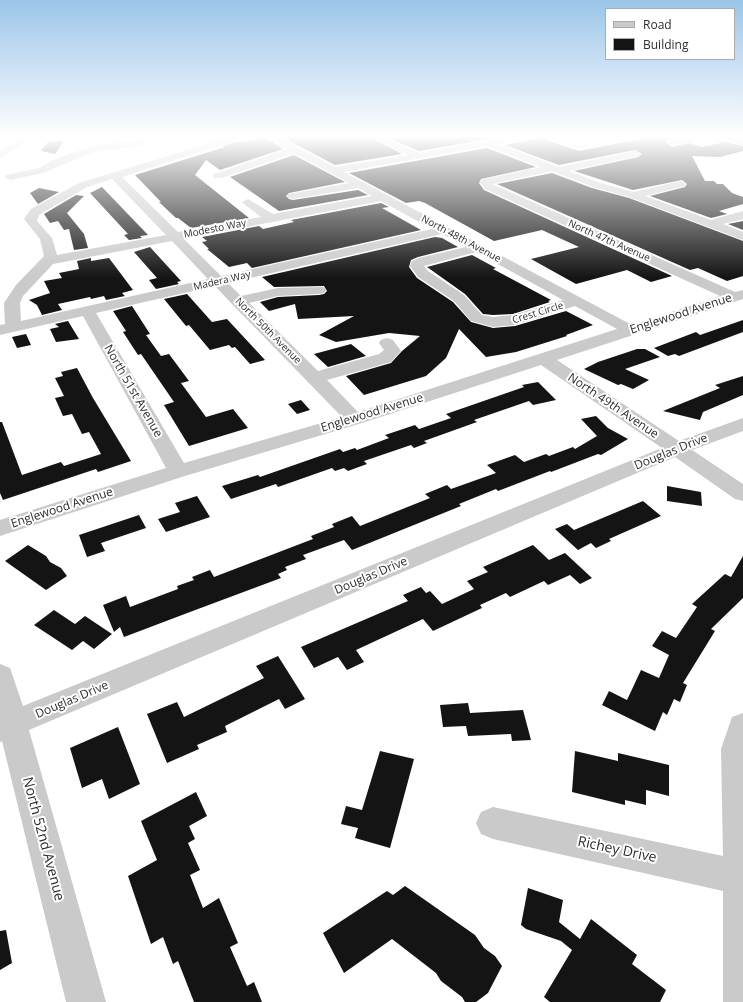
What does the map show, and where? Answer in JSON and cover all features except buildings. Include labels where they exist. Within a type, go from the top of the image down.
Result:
[{"type":"street","points":[[69,184],[83,185]]},
{"type":"street","points":[[7,328],[12,303],[16,296],[21,288],[48,261],[51,256],[46,238],[30,219],[35,212],[87,184]]},
{"type":"street","name":"North 50th Avenue","points":[[123,184],[355,419]]},
{"type":"street","name":"North 47th Avenue","points":[[486,184],[489,187],[738,295]]},
{"type":"street","points":[[594,184],[633,195],[743,236]]},
{"type":"street","points":[[633,195],[681,184]]},
{"type":"street","points":[[293,196],[359,185]]},
{"type":"street","name":"North 48th Avenue","points":[[359,185],[630,330]]},
{"type":"street","name":"Modesto Way","points":[[48,261],[382,197]]},
{"type":"street","points":[[248,202],[272,219]]},
{"type":"street","points":[[712,224],[743,215]]},
{"type":"street","name":"Madera Way","points":[[7,328],[218,282],[443,230]]},
{"type":"street","name":"Crest Circle","points":[[477,248],[424,261],[417,264],[417,266],[424,274],[459,298],[477,318],[493,322],[515,320],[576,301]]},
{"type":"street","points":[[237,301],[278,292],[319,290]]},
{"type":"street","name":"Englewood Avenue","points":[[0,528],[178,471],[355,419],[738,295]]},
{"type":"street","name":"North 51st Avenue","points":[[87,310],[178,471]]},
{"type":"street","points":[[314,378],[385,358],[393,351],[387,343]]},
{"type":"street","name":"North 49th Avenue","points":[[543,358],[743,494]]},
{"type":"street","name":"Douglas Drive","points":[[6,727],[676,449],[743,424]]},
{"type":"street","name":"North 52nd Avenue","points":[[0,676],[6,727],[86,1002]]},
{"type":"street","points":[[743,726],[736,749],[741,877],[743,1002]]},
{"type":"street","name":"Richey Drive","points":[[494,823],[741,877]]}]
